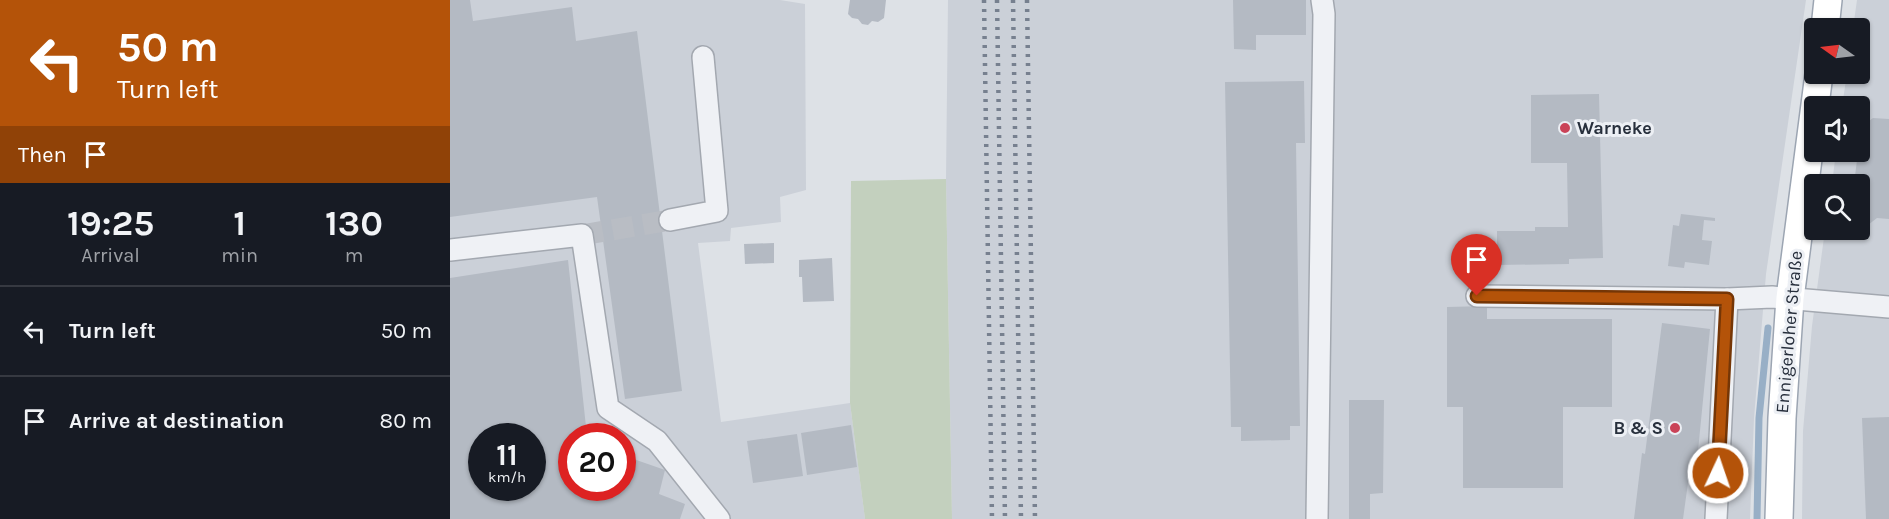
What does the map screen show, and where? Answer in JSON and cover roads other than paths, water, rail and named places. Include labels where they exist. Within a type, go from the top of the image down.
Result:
[{"type":"main road","points":[[1826,18],[1828,0]]},
{"type":"main road","name":"Ennigerloher Straße","points":[[1779,519],[1782,418],[1790,298],[1818,84]]},
{"type":"street","points":[[1317,519],[1324,14],[1322,0]]},
{"type":"street","points":[[670,220],[717,211],[703,57]]},
{"type":"street","points":[[450,250],[582,235],[608,408],[657,441],[719,519]]},
{"type":"street","points":[[1477,296],[1790,298],[1889,307]]},
{"type":"street","points":[[1716,519],[1727,299]]},
{"type":"waterway","points":[[1757,519],[1759,418],[1768,328]]},
{"type":"tunnel","points":[[582,235],[670,220]]},
{"type":"railway","points":[[984,0],[992,519]]},
{"type":"railway","points":[[997,0],[1005,519]]},
{"type":"railway","points":[[1013,0],[1021,519]]},
{"type":"railway","points":[[1027,0],[1035,519]]},
{"type":"place","name":"Warneke","points":[[1565,128]]},
{"type":"place","name":"B & S","points":[[1675,428]]}]
